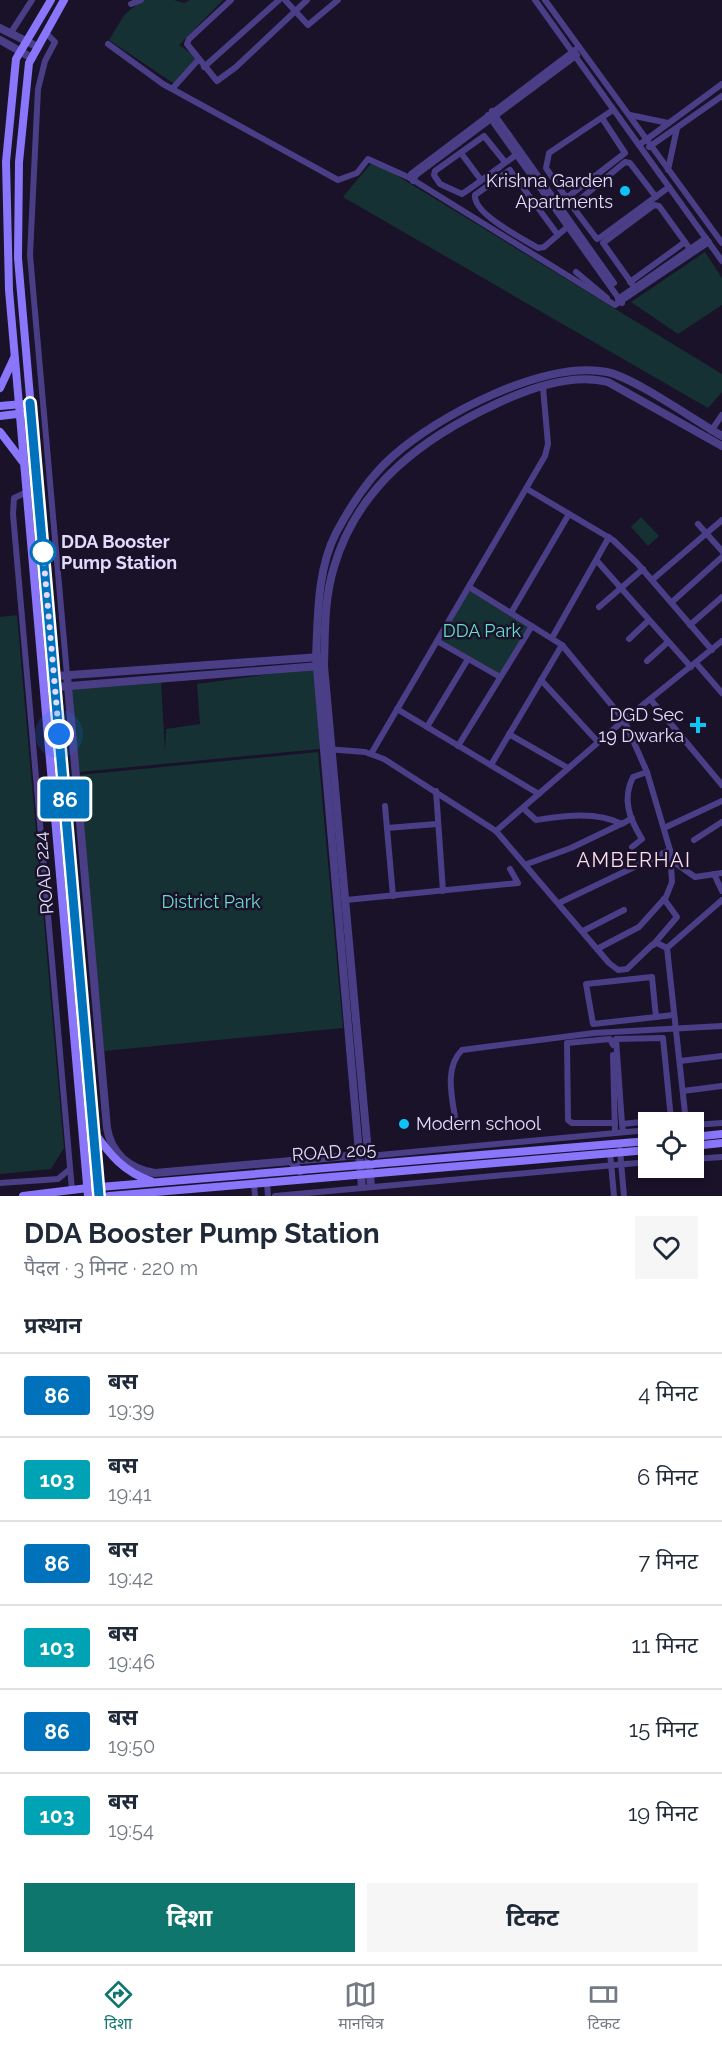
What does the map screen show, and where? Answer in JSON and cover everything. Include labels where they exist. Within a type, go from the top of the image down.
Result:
[{"type":"main road","name":"ROAD 224","points":[[51,0],[16,59],[6,162],[7,233],[15,355],[88,1192]]},
{"type":"main road","name":"ROAD 224","points":[[64,0],[32,58],[23,105],[17,233],[99,1192]]},
{"type":"main road","points":[[0,387],[7,378],[15,355]]},
{"type":"main road","points":[[0,406],[31,408]]},
{"type":"main road","points":[[0,416],[20,409]]},
{"type":"main road","points":[[0,432],[25,465]]},
{"type":"main road","points":[[94,1131],[119,1165],[136,1176],[156,1183]]},
{"type":"main road","points":[[704,1136],[722,1134]]},
{"type":"main road","points":[[704,1145],[722,1143]]},
{"type":"main road","name":"ROAD 205","points":[[109,1196],[149,1195],[267,1184],[360,1171],[620,1148],[638,1144]]},
{"type":"main road","name":"ROAD 205","points":[[620,1148],[638,1149]]},
{"type":"main road","name":"ROAD 205","points":[[23,1196],[72,1190],[99,1192],[156,1183],[300,1171],[360,1171]]},
{"type":"street","points":[[10,34],[32,0]]},
{"type":"street","points":[[131,4],[141,0]]},
{"type":"street","points":[[231,0],[187,40],[188,48],[215,80],[225,77],[307,0]]},
{"type":"street","points":[[204,67],[279,0]]},
{"type":"street","points":[[285,0],[308,25],[338,0]]},
{"type":"street","points":[[536,0],[722,261]]},
{"type":"street","points":[[545,0],[722,243]]},
{"type":"street","points":[[0,28],[38,47]]},
{"type":"street","points":[[46,33],[55,42],[45,61],[38,89],[30,255],[107,1128],[112,1147],[131,1164],[154,1173],[359,1155]]},
{"type":"street","points":[[0,40],[32,58]]},
{"type":"street","points":[[108,44],[173,88],[314,169],[338,180],[357,173],[368,159],[411,180],[613,305],[707,240]]},
{"type":"street","points":[[411,180],[491,115],[581,49]]},
{"type":"street","points":[[173,88],[198,60]]},
{"type":"street","points":[[648,143],[668,123],[722,84]]},
{"type":"street","points":[[641,148],[722,96]]},
{"type":"street","points":[[602,118],[625,153],[569,196],[565,196],[546,168],[549,155],[613,110]]},
{"type":"street","points":[[491,115],[516,155],[621,299]]},
{"type":"street","points":[[491,115],[587,246],[621,299]]},
{"type":"street","points":[[629,115],[668,123]]},
{"type":"street","points":[[668,170],[677,127]]},
{"type":"street","points":[[506,162],[484,136],[435,171],[436,179],[459,195],[516,155]]},
{"type":"street","points":[[460,153],[481,180]]},
{"type":"street","points":[[597,239],[572,204],[624,164],[630,163],[656,197]]},
{"type":"street","points":[[558,235],[510,170],[475,195],[475,200],[488,217],[538,248],[544,247],[568,227]]},
{"type":"street","points":[[587,246],[669,187]]},
{"type":"street","points":[[632,285],[603,243],[654,205],[659,206],[690,249]]},
{"type":"street","points":[[632,285],[707,240]]},
{"type":"street","points":[[576,272],[612,302],[621,299],[632,285],[685,243]]},
{"type":"street","points":[[362,1187],[320,661],[319,601],[326,564],[335,535],[362,491],[393,456],[441,422],[471,405],[524,383],[577,371],[610,372],[717,436]]},
{"type":"street","points":[[320,661],[333,568],[362,506],[383,480],[419,447],[476,413],[543,387],[597,379],[608,382],[717,436]]},
{"type":"street","points":[[524,383],[527,392]]},
{"type":"street","points":[[370,754],[527,489],[547,450],[543,387]]},
{"type":"street","points":[[717,436],[722,415]]},
{"type":"street","points":[[527,489],[609,537],[643,569],[712,650]]},
{"type":"street","points":[[27,492],[14,498],[13,505],[72,1190]]},
{"type":"street","points":[[511,613],[569,514]]},
{"type":"street","points":[[652,580],[722,520]]},
{"type":"street","points":[[698,524],[722,551]]},
{"type":"street","points":[[552,638],[609,537]]},
{"type":"street","points":[[672,602],[722,557]]},
{"type":"street","points":[[597,561],[668,642],[722,693]]},
{"type":"street","points":[[18,569],[33,567]]},
{"type":"street","points":[[599,607],[643,569]]},
{"type":"street","points":[[469,587],[562,645],[624,720],[647,772],[670,850],[672,882],[664,899],[639,927],[597,949]]},
{"type":"street","points":[[690,625],[722,597]]},
{"type":"street","points":[[629,639],[649,620]]},
{"type":"street","points":[[458,746],[532,626]]},
{"type":"street","points":[[437,641],[500,677]]},
{"type":"street","points":[[496,831],[624,720],[722,641]]},
{"type":"street","points":[[647,661],[668,642]]},
{"type":"street","points":[[491,765],[562,645]]},
{"type":"street","points":[[427,727],[468,658]]},
{"type":"street","points":[[43,677],[320,661]]},
{"type":"street","points":[[45,688],[320,661]]},
{"type":"street","points":[[541,680],[598,742]]},
{"type":"street","points":[[651,700],[722,785]]},
{"type":"street","points":[[397,709],[539,794]]},
{"type":"street","points":[[509,735],[568,768]]},
{"type":"street","points":[[328,749],[370,754],[384,759],[496,831],[527,864],[597,949],[615,968],[621,971],[633,965],[677,917],[664,899]]},
{"type":"street","points":[[328,749],[346,900],[371,1186]]},
{"type":"street","points":[[632,847],[642,839],[632,818],[626,791],[633,777],[647,772]]},
{"type":"street","points":[[436,791],[443,891]]},
{"type":"street","points":[[664,828],[722,801]]},
{"type":"street","points":[[385,806],[393,896]]},
{"type":"street","points":[[523,808],[536,820],[586,816],[609,818],[624,823]]},
{"type":"street","points":[[527,864],[571,848],[632,818]]},
{"type":"street","points":[[694,840],[722,822]]},
{"type":"street","points":[[387,828],[437,824]]},
{"type":"street","points":[[559,903],[670,850]]},
{"type":"street","points":[[671,860],[695,877],[722,873]]},
{"type":"street","points":[[346,900],[518,884],[510,869]]},
{"type":"street","points":[[714,874],[722,891]]},
{"type":"street","points":[[667,948],[722,900]]},
{"type":"street","points":[[583,931],[624,910]]},
{"type":"street","points":[[653,945],[657,943],[667,948]]},
{"type":"street","points":[[667,948],[674,1029],[685,1112]]},
{"type":"street","points":[[656,1017],[652,977],[586,984],[593,1024],[656,1017],[673,1015]]},
{"type":"street","points":[[456,1124],[450,1076],[453,1063],[462,1050],[594,1033],[722,1026]]},
{"type":"street","points":[[622,1124],[672,1119],[663,1038],[616,1039],[622,1124],[623,1132]]},
{"type":"street","points":[[615,1123],[572,1123],[568,1120],[569,1042],[610,1039],[613,1042],[615,1123],[615,1133]]},
{"type":"street","points":[[680,1061],[722,1056]]},
{"type":"street","points":[[683,1091],[722,1086]]},
{"type":"street","points":[[704,1124],[722,1123]]},
{"type":"street","points":[[369,1156],[638,1131]]},
{"type":"street","points":[[620,1148],[624,1196]]},
{"type":"street","points":[[609,1149],[614,1196]]},
{"type":"street","points":[[704,1158],[722,1157]]},
{"type":"street","points":[[291,1161],[300,1171]]},
{"type":"street","points":[[277,1183],[277,1196],[638,1163]]},
{"type":"street","points":[[0,1183],[58,1179],[70,1168]]},
{"type":"street","points":[[267,1184],[268,1196]]},
{"type":"street","points":[[254,1185],[255,1196]]},
{"type":"green space","points":[[143,0],[174,0],[184,3],[190,0],[223,0],[179,45],[196,57],[176,85],[109,40],[125,14]]},
{"type":"green space","points":[[373,161],[722,374],[722,392],[708,408],[343,197]]},
{"type":"green space","points":[[705,252],[722,278],[722,305],[678,334],[631,302]]},
{"type":"green space","points":[[641,517],[659,536],[648,546],[631,527]]},
{"type":"green space","name":"DDA Park","points":[[469,589],[531,625],[500,675],[441,642]]},
{"type":"green space","points":[[17,615],[64,1148],[51,1169],[0,1174],[0,617]]},
{"type":"green space","points":[[314,668],[320,749],[79,772],[71,688],[161,682],[165,752],[166,729],[200,724],[197,684]]},
{"type":"green space","name":"District Park","points":[[318,752],[343,1028],[104,1051],[79,775]]},
{"type":"bus line","name":"86","points":[[30,403],[99,1196]]},
{"type":"place","name":"Krishna Garden Apartments","points":[[625,191]]},
{"type":"place","name":"DDA Booster Pump Station","points":[[43,552]]},
{"type":"place","name":"DGD Sec 19 Dwarka","points":[[698,725]]},
{"type":"place","name":"Modern school","points":[[404,1124]]},
{"type":"district","name":"AMBERHAI","points":[[634,860]]},
{"type":"route","points":[[43,552],[59,734]]}]
